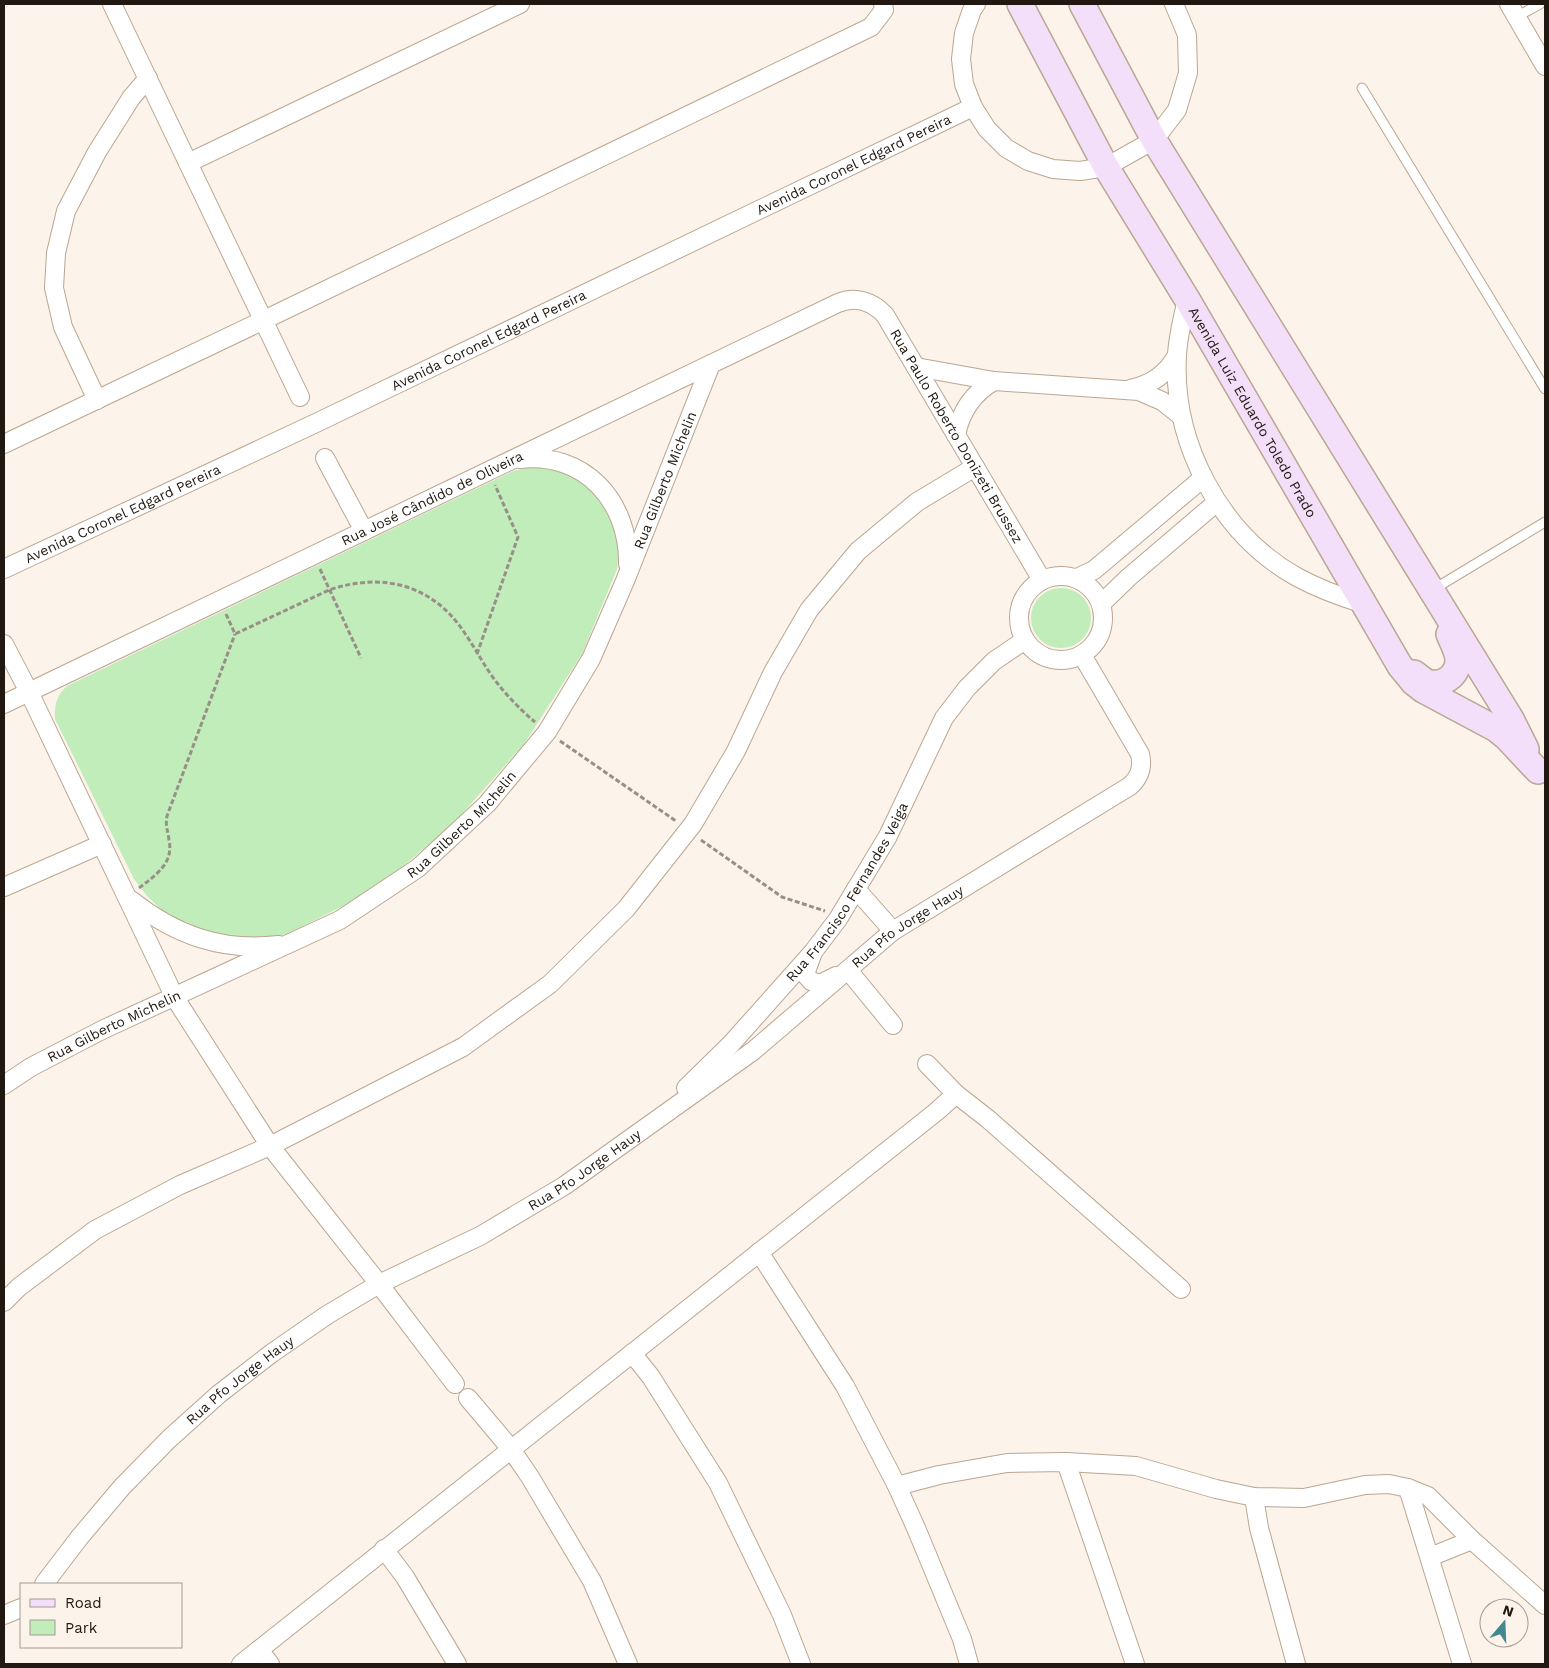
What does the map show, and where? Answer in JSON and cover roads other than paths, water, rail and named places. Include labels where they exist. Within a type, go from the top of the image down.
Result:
[{"type":"main road","name":"Avenida Luiz Eduardo Toledo Prado","points":[[1020,4],[1106,168],[1187,299],[1400,666],[1414,683],[1432,695],[1496,729],[1506,737],[1541,778]]},
{"type":"main road","name":"Avenida Luiz Eduardo Toledo Prado","points":[[1082,4],[1154,140],[1511,719],[1541,778]]},
{"type":"main road","points":[[1394,655],[1428,682],[1443,682],[1455,672],[1458,665],[1458,657],[1432,591]]},
{"type":"street","points":[[115,4],[188,163],[300,396]]},
{"type":"street","points":[[188,163],[520,4]]},
{"type":"street","points":[[4,444],[871,27],[884,10],[883,4]]},
{"type":"street","points":[[976,4],[964,34],[961,58],[964,84],[973,107],[987,129],[1006,148],[1028,161],[1054,169],[1080,171],[1106,168],[1154,140],[1177,110],[1188,73],[1187,35],[1174,4]]},
{"type":"street","points":[[1513,10],[1545,66]]},
{"type":"street","points":[[97,400],[63,326],[54,288],[56,253],[66,211],[97,152],[131,98],[148,78]]},
{"type":"street","name":"Avenida Coronel Edgard Pereira","points":[[4,569],[316,423],[973,107]]},
{"type":"street","points":[[1187,299],[1180,327],[1177,355],[1177,386],[1181,416],[1190,448],[1203,478],[1217,502],[1240,531],[1274,561],[1296,577],[1329,593],[1364,604]]},
{"type":"street","name":"Rua José Cândido de Oliveira","points":[[4,704],[838,303],[850,300],[864,301]]},
{"type":"street","name":"Rua Paulo Roberto Donizeti Brussez","points":[[864,301],[876,306],[885,315],[1042,580]]},
{"type":"street","points":[[1127,389],[1147,384],[1157,378],[1172,364],[1177,355]]},
{"type":"street","name":"Rua Gilberto Michelin","points":[[4,1085],[31,1067],[102,1030],[175,998],[340,920],[418,868],[487,804],[547,732],[591,659],[625,581],[710,364]]},
{"type":"street","points":[[916,367],[994,381],[1127,389],[1151,395],[1181,416]]},
{"type":"street","points":[[956,435],[962,413],[968,403],[984,387],[994,381]]},
{"type":"street","points":[[326,458],[364,531]]},
{"type":"street","points":[[511,460],[527,458],[560,462],[576,468],[602,488],[613,501],[626,532],[628,556],[625,581]]},
{"type":"street","points":[[4,1302],[19,1287],[95,1230],[180,1185],[270,1146],[463,1047],[550,984],[626,910],[693,824],[736,751],[772,672],[809,610],[858,551],[917,502],[976,467]]},
{"type":"street","points":[[1077,578],[1094,570],[1203,478]]},
{"type":"street","points":[[1102,604],[1129,577],[1217,502]]},
{"type":"street","points":[[1147,525],[1166,546]]},
{"type":"street","points":[[1111,556],[1129,577]]},
{"type":"street","points":[[1065,575],[1077,578],[1088,584],[1102,604],[1104,615],[1103,627],[1099,638],[1092,648],[1082,655],[1070,659],[1057,660],[1044,656],[1034,650],[1025,640],[1020,629],[1020,606],[1032,586],[1042,580],[1053,576],[1065,575]]},
{"type":"street","name":"Rua Francisco Fernandes Veiga","points":[[643,1130],[731,1044],[813,952],[838,919],[888,836],[944,718],[967,688],[994,661],[1025,640]]},
{"type":"street","points":[[4,644],[29,692],[175,998],[270,1146],[456,1384]]},
{"type":"street","name":"Rua Pfo Jorge Hauy","points":[[45,1583],[79,1538],[122,1487],[169,1439],[219,1394],[272,1353],[327,1315],[379,1284],[480,1236],[564,1186],[753,1051],[893,931],[1130,786],[1137,778],[1141,769],[1142,759],[1139,749],[1082,655]]},
{"type":"street","points":[[4,888],[102,844]]},
{"type":"street","points":[[856,889],[893,931]]},
{"type":"street","points":[[127,897],[176,930],[204,940],[232,946],[262,947],[292,943]]},
{"type":"street","points":[[813,952],[805,974],[811,982],[825,983],[848,970],[893,1025]]},
{"type":"street","points":[[928,1064],[956,1094],[988,1119],[1181,1288]]},
{"type":"street","points":[[240,1664],[936,1112],[956,1094]]},
{"type":"street","points":[[759,1252],[845,1386],[897,1486],[920,1536],[962,1639],[970,1664]]},
{"type":"street","points":[[632,1353],[651,1377],[718,1483],[782,1615],[801,1664]]},
{"type":"street","points":[[468,1398],[511,1449],[530,1477],[592,1581],[628,1664]]},
{"type":"street","points":[[897,1486],[939,1475],[1006,1463],[1066,1462],[1136,1466],[1216,1489],[1254,1497],[1304,1498],[1365,1485],[1389,1484],[1408,1488],[1428,1496],[1472,1540],[1545,1605]]},
{"type":"street","points":[[1066,1462],[1135,1664]]},
{"type":"street","points":[[1408,1488],[1462,1664]]},
{"type":"street","points":[[1254,1497],[1259,1528],[1296,1664]]},
{"type":"street","points":[[1430,1557],[1472,1540]]},
{"type":"street","points":[[384,1549],[405,1577],[457,1664]]},
{"type":"street","points":[[4,1615],[20,1608]]},
{"type":"street","points":[[259,1650],[270,1664]]},
{"type":"lane","points":[[1513,10],[1540,4]]},
{"type":"lane","points":[[1362,88],[1545,389]]},
{"type":"lane","points":[[1432,591],[1545,522]]}]
